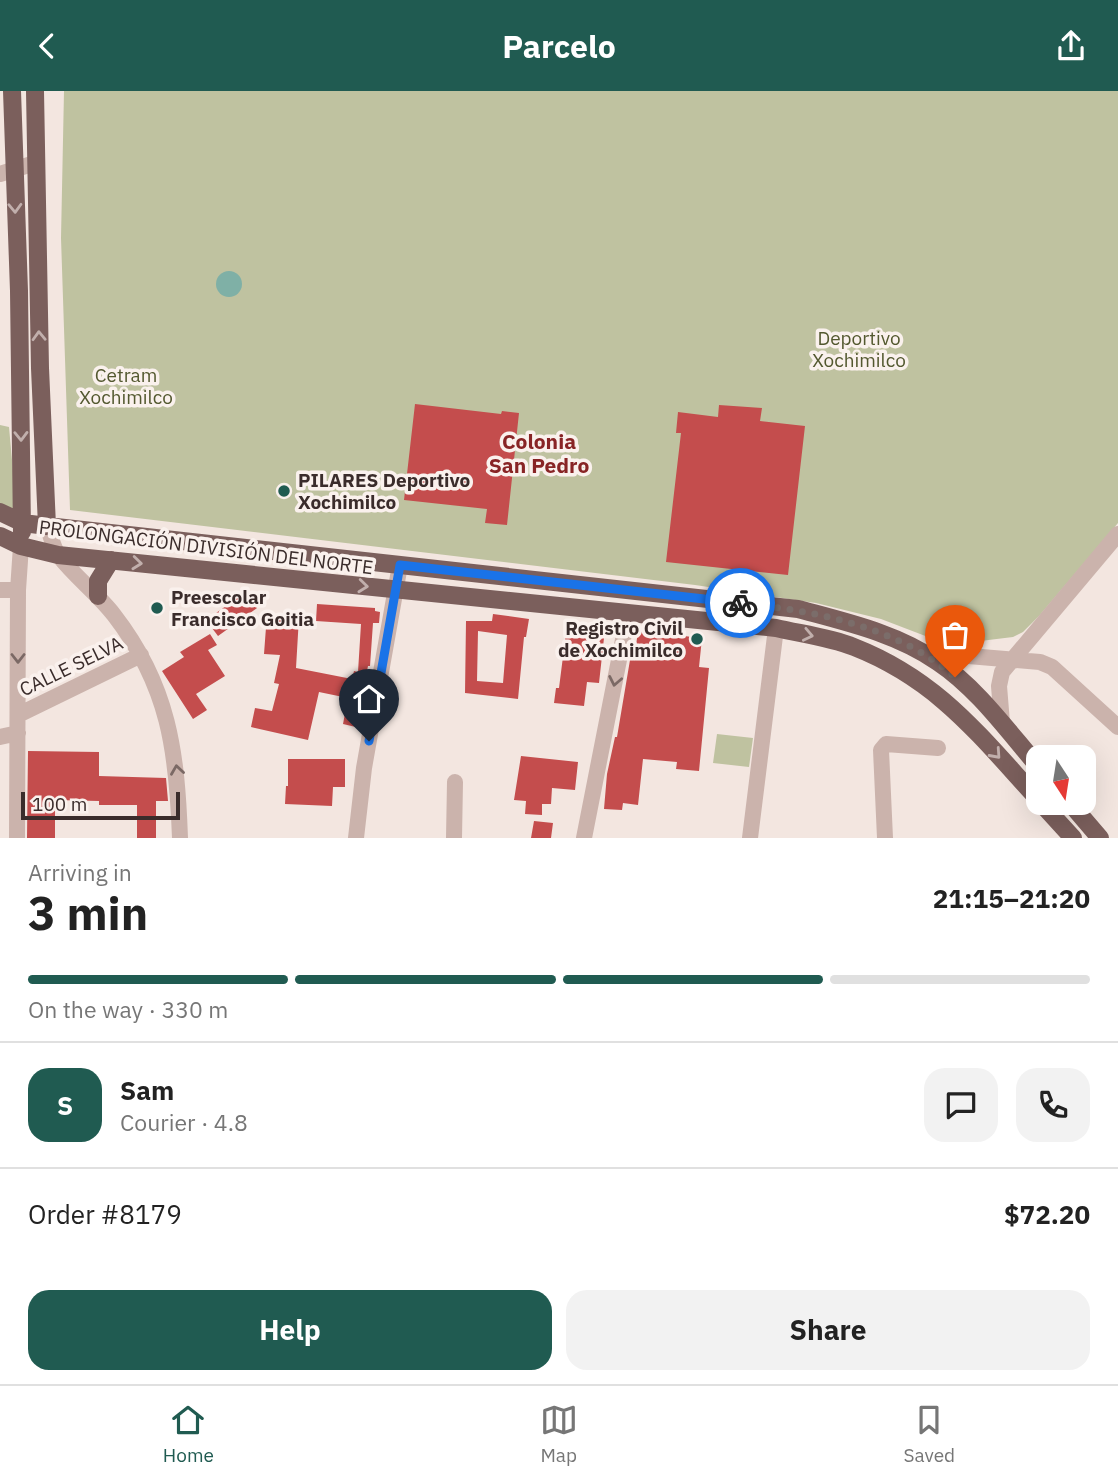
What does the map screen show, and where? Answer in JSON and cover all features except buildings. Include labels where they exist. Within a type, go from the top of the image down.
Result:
[{"type":"main road","points":[[12,91],[7,172],[19,291],[23,523],[21,546]]},
{"type":"main road","points":[[35,91],[40,369],[47,526]]},
{"type":"main road","points":[[19,291],[38,292]]},
{"type":"main road","points":[[20,367],[40,369]]},
{"type":"main road","name":"PROLONGACIÓN DIVISIÓN DEL NORTE","points":[[0,512],[23,523],[47,526],[798,610],[858,625],[939,662],[974,694],[1026,751]]},
{"type":"main road","name":"PROLONGACIÓN DIVISIÓN DEL NORTE","points":[[0,536],[21,546],[58,555],[776,628],[852,646],[905,671],[937,694],[959,712],[1026,786]]},
{"type":"main road","points":[[98,596],[98,582],[111,560]]},
{"type":"main road","points":[[463,597],[465,572]]},
{"type":"main road","points":[[937,694],[933,677],[939,662],[956,654]]},
{"type":"main road","name":"PROLONGACIÓN DIVISIÓN DEL NORTE","points":[[1052,815],[1073,838]]},
{"type":"main road","points":[[1080,815],[1100,838]]},
{"type":"street","points":[[7,172],[35,163]]},
{"type":"street","points":[[47,526],[58,555],[98,596],[128,633],[152,678],[169,724],[178,781],[180,838]]},
{"type":"street","points":[[1002,723],[999,686],[1002,672],[1118,534]]},
{"type":"street","points":[[17,838],[18,590],[21,546]]},
{"type":"street","points":[[356,838],[364,768],[400,565]]},
{"type":"street","points":[[0,590],[18,590]]},
{"type":"street","points":[[584,838],[628,614]]},
{"type":"street","points":[[751,838],[776,628]]},
{"type":"street","points":[[921,652],[1040,662],[1052,667],[1118,727]]},
{"type":"street","name":"CALLE SELVA","points":[[18,715],[141,655]]},
{"type":"street","points":[[0,737],[18,733]]},
{"type":"street","points":[[885,838],[881,750],[886,744],[938,748]]},
{"type":"street","points":[[454,838],[455,782]]},
{"type":"green space","name":"Deportivo Xochimilco","points":[[64,91],[1118,91],[1118,523],[1023,632],[1013,637],[964,643],[928,637],[881,619],[816,603],[695,585],[70,510],[61,238]]},
{"type":"green space","points":[[0,425],[9,427],[17,515],[0,506]]},
{"type":"green space","points":[[717,734],[753,738],[749,767],[713,763]]},
{"type":"water","points":[[229,271],[238,275],[242,284],[238,293],[229,297],[220,293],[216,284],[220,275]]},
{"type":"way so far","points":[[740,603],[798,610],[858,625],[921,652],[939,662],[955,677]]},
{"type":"place","name":"PILARES Deportivo Xochimilco","points":[[284,491]]},
{"type":"place","name":"Preescolar Francisco Goitia","points":[[157,608]]},
{"type":"place","name":"Registro Civil de Xochimilco","points":[[697,639]]},
{"type":"district","name":"Colonia San Pedro","points":[[539,453]]},
{"type":"route","points":[[369,741],[400,565],[740,603]]},
{"type":"park label","name":"Cetram Xochimilco","points":[[126,386]]}]
